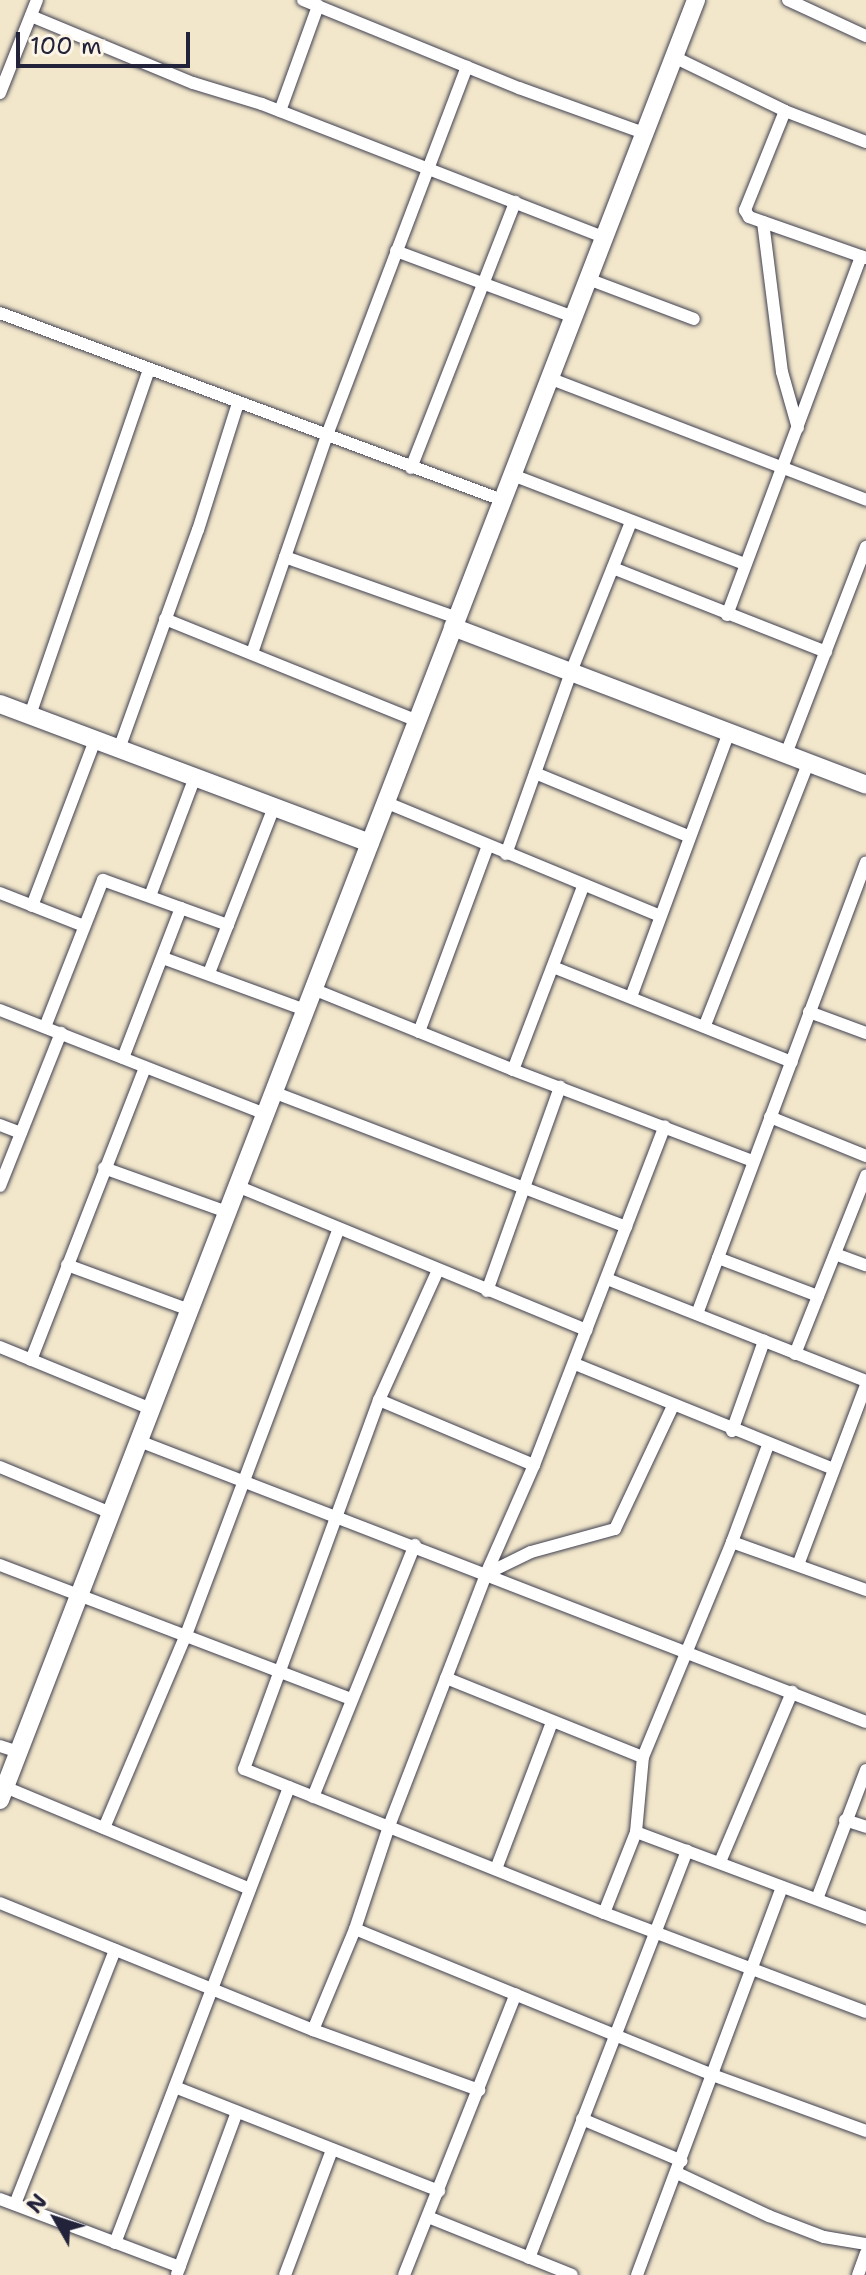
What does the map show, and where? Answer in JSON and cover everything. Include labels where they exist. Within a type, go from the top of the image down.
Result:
[{"type":"street","points":[[0,93],[37,0]]},
{"type":"street","points":[[303,0],[467,67],[644,133]]},
{"type":"street","points":[[250,1889],[104,1828],[2,1794],[510,474],[696,0]]},
{"type":"street","points":[[788,0],[866,36]]},
{"type":"street","points":[[280,111],[318,6]]},
{"type":"street","points":[[31,16],[193,83],[280,111],[604,237]]},
{"type":"street","points":[[674,57],[785,111],[866,142]]},
{"type":"street","points":[[252,653],[327,435],[467,67]]},
{"type":"street","points":[[727,615],[863,257],[749,217],[745,210],[785,111]]},
{"type":"street","points":[[411,468],[515,202]]},
{"type":"street","points":[[763,222],[782,372],[798,428]]},
{"type":"street","points":[[396,251],[573,317]]},
{"type":"street","points":[[588,279],[694,319]]},
{"type":"street","points":[[0,313],[502,500]]},
{"type":"street","points":[[30,715],[149,369]]},
{"type":"street","points":[[549,378],[866,500]]},
{"type":"street","points":[[119,749],[198,530],[238,403]]},
{"type":"street","points":[[510,474],[745,564]]},
{"type":"street","points":[[506,854],[571,672],[631,522]]},
{"type":"street","points":[[786,754],[866,547]]},
{"type":"street","points":[[285,557],[571,672],[866,785]]},
{"type":"street","points":[[613,568],[826,652]]},
{"type":"street","points":[[165,619],[417,721]]},
{"type":"street","points":[[0,704],[370,843]]},
{"type":"street","points":[[631,997],[658,915],[729,732]]},
{"type":"street","points":[[32,906],[95,740]]},
{"type":"street","points":[[705,1025],[808,763]]},
{"type":"street","points":[[535,773],[688,836]]},
{"type":"street","points":[[150,896],[195,777]]},
{"type":"street","points":[[385,802],[583,887],[658,915]]},
{"type":"street","points":[[209,973],[274,807]]},
{"type":"street","points":[[419,1032],[488,845]]},
{"type":"street","points":[[697,1314],[866,863]]},
{"type":"street","points":[[45,1027],[103,880],[228,925]]},
{"type":"street","points":[[513,1070],[583,887]]},
{"type":"street","points":[[0,893],[84,926]]},
{"type":"street","points":[[123,1058],[181,908]]},
{"type":"street","points":[[163,958],[305,1010]]},
{"type":"street","points":[[553,967],[792,1062]]},
{"type":"street","points":[[313,989],[513,1070],[753,1161]]},
{"type":"street","points":[[0,1010],[265,1114]]},
{"type":"street","points":[[809,1012],[866,1033]]},
{"type":"street","points":[[0,1186],[61,1033]]},
{"type":"street","points":[[31,1360],[145,1067]]},
{"type":"street","points":[[487,1291],[560,1087]]},
{"type":"street","points":[[273,1092],[524,1191],[626,1227]]},
{"type":"street","points":[[770,1117],[866,1156]]},
{"type":"street","points":[[0,1125],[21,1133]]},
{"type":"street","points":[[313,2030],[355,1929],[389,1826],[486,1574],[575,1364],[665,1126]]},
{"type":"street","points":[[104,1168],[227,1212]]},
{"type":"street","points":[[795,1354],[866,1176]]},
{"type":"street","points":[[237,1186],[586,1330]]},
{"type":"street","points":[[104,1828],[186,1635],[338,1230]]},
{"type":"street","points":[[835,1254],[866,1265]]},
{"type":"street","points":[[718,1258],[818,1296]]},
{"type":"street","points":[[67,1265],[189,1310]]},
{"type":"street","points":[[438,1270],[379,1400],[244,1769],[604,1913],[866,2012]]},
{"type":"street","points":[[607,1279],[866,1383],[798,1565]]},
{"type":"street","points":[[732,1431],[764,1341]]},
{"type":"street","points":[[0,1347],[151,1409]]},
{"type":"street","points":[[575,1364],[732,1431],[834,1469]]},
{"type":"street","points":[[379,1400],[534,1465]]},
{"type":"street","points":[[486,1574],[531,1552],[615,1529],[673,1406]]},
{"type":"street","points":[[139,1441],[687,1650],[866,1722]]},
{"type":"street","points":[[604,1913],[636,1832],[643,1757],[732,1542],[768,1445]]},
{"type":"street","points":[[0,1467],[111,1513]]},
{"type":"street","points":[[732,1542],[866,1590]]},
{"type":"street","points":[[313,1797],[415,1545]]},
{"type":"street","points":[[0,1565],[351,1699]]},
{"type":"street","points":[[446,1678],[643,1757]]},
{"type":"street","points":[[720,1862],[792,1692]]},
{"type":"street","points":[[496,1869],[552,1722]]},
{"type":"street","points":[[0,1746],[18,1752]]},
{"type":"street","points":[[817,1899],[866,1770]]},
{"type":"street","points":[[115,2243],[289,1787]]},
{"type":"street","points":[[845,1820],[866,1827]]},
{"type":"street","points":[[636,1832],[866,1918]]},
{"type":"street","points":[[529,2258],[687,1851]]},
{"type":"street","points":[[637,2275],[715,2076],[782,1887]]},
{"type":"street","points":[[0,1903],[313,2030],[479,2090]]},
{"type":"street","points":[[355,1929],[715,2076],[866,2131]]},
{"type":"street","points":[[15,2204],[115,1950]]},
{"type":"street","points":[[404,2275],[516,1994]]},
{"type":"street","points":[[175,2087],[439,2191]]},
{"type":"street","points":[[0,2199],[178,2271],[237,2112]]},
{"type":"street","points":[[582,2119],[769,2216],[824,2237],[866,2244]]},
{"type":"street","points":[[285,2275],[332,2150]]},
{"type":"street","points":[[428,2217],[572,2275]]},
{"type":"street","points":[[858,2275],[866,2253]]}]
